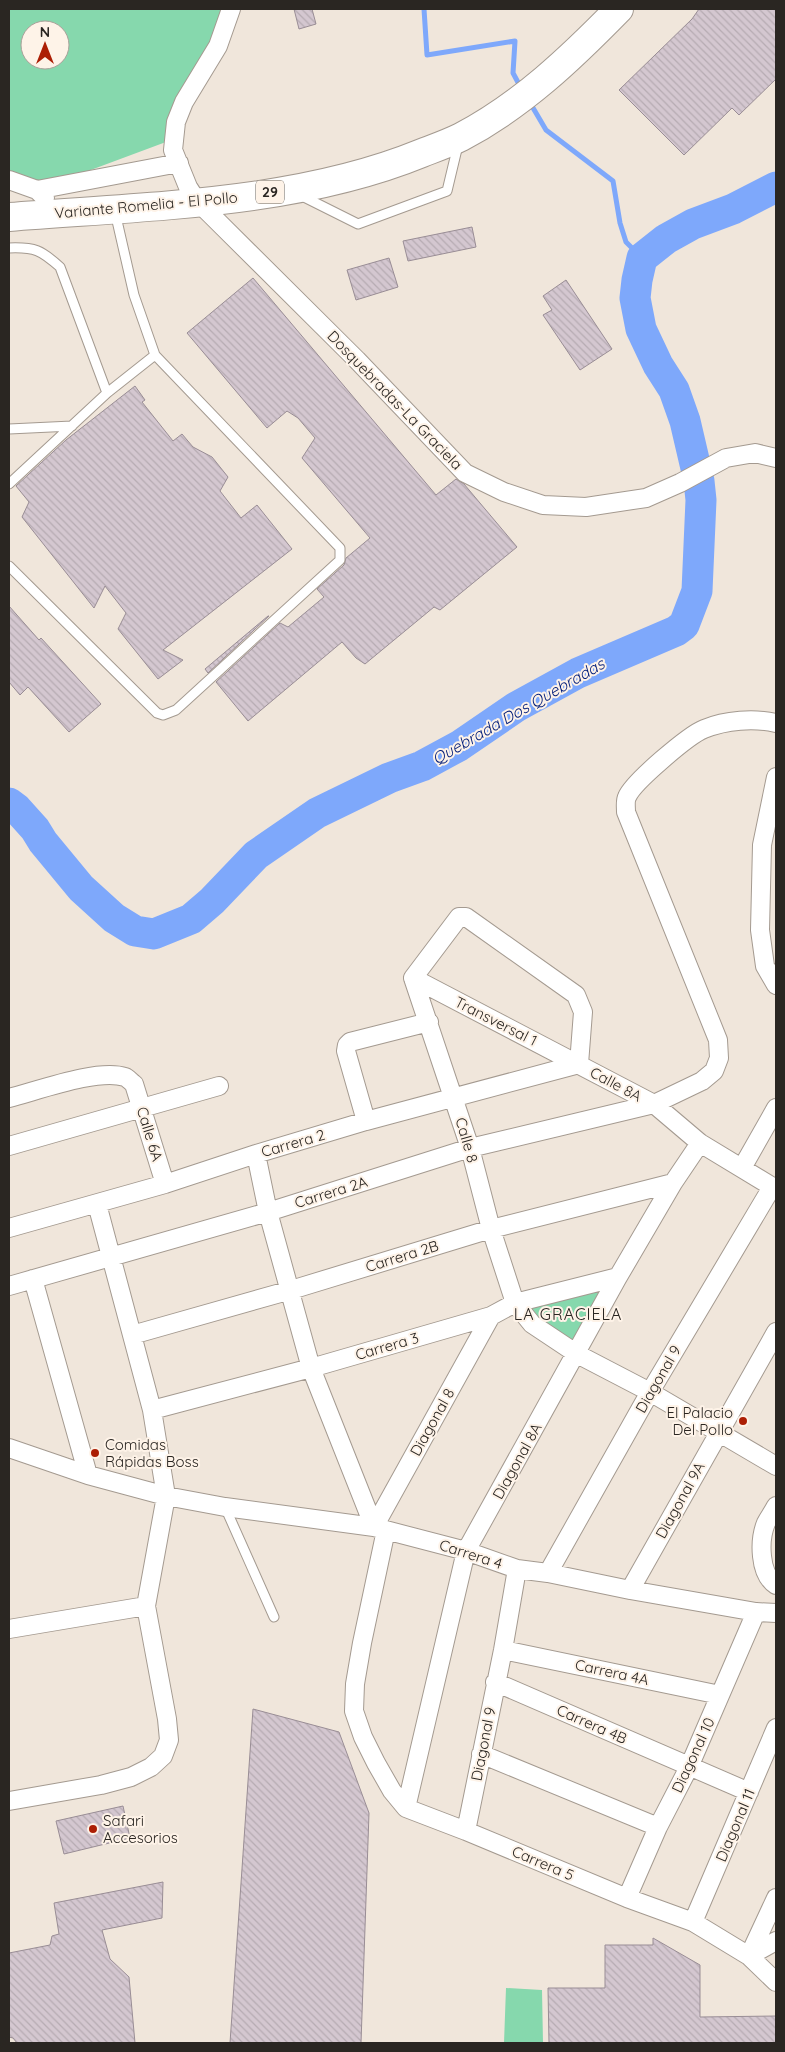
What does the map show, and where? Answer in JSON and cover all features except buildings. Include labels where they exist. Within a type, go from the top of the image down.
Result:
[{"type":"highway","name":"Variante Romelia - El Pollo","points":[[9,217],[198,202],[333,182],[370,172],[459,138],[514,104],[560,67],[619,9]]},
{"type":"street","name":"Dosquebradas-La Graciela","points":[[231,9],[218,46],[184,102],[176,122],[173,150],[188,187],[198,202],[357,360],[465,473],[504,492],[543,505],[586,508],[646,498],[680,483],[726,458],[755,453],[776,458]]},
{"type":"street","points":[[37,190],[179,163]]},
{"type":"street","points":[[9,180],[37,190],[59,213]]},
{"type":"street","name":"Carrera 2A","points":[[9,1286],[268,1212],[470,1148],[654,1104],[702,1081],[714,1070],[719,1058],[718,1040],[626,812],[626,797],[634,786],[647,774],[704,729],[734,721],[766,721],[776,723]]},
{"type":"street","points":[[776,777],[762,845],[760,930],[776,985]]},
{"type":"street","points":[[413,978],[459,917],[466,917],[576,995],[583,1012],[579,1064]]},
{"type":"street","name":"Calle 8","points":[[413,978],[454,1096],[491,1229],[515,1303]]},
{"type":"street","name":"Transversal 1","points":[[413,978],[579,1064]]},
{"type":"street","points":[[366,1122],[346,1051],[347,1045],[350,1042],[429,1022]]},
{"type":"street","name":"Calle 8A","points":[[579,1064],[654,1104],[700,1143],[774,1188]]},
{"type":"street","name":"Carrera 2","points":[[9,1228],[165,1184],[256,1154],[454,1096],[579,1064]]},
{"type":"street","name":"Calle 6A","points":[[9,1098],[80,1079],[100,1076],[126,1078],[134,1084],[165,1184]]},
{"type":"street","points":[[9,1146],[219,1086]]},
{"type":"street","points":[[742,1168],[776,1108]]},
{"type":"street","name":"Diagonal 8A","points":[[406,1808],[466,1550],[577,1354],[618,1277],[673,1183],[700,1143]]},
{"type":"street","points":[[256,1154],[268,1212],[312,1368],[380,1529]]},
{"type":"street","name":"Carrera 2B","points":[[132,1335],[291,1290],[491,1229],[673,1183]]},
{"type":"street","name":"Diagonal 9","points":[[548,1573],[650,1392],[774,1188]]},
{"type":"street","points":[[9,1801],[101,1785],[131,1777],[151,1766],[163,1756],[169,1740],[168,1719],[146,1606],[166,1496],[152,1410],[97,1204]]},
{"type":"street","name":"Carrera 3","points":[[152,1410],[312,1368],[491,1316],[515,1303],[618,1277]]},
{"type":"street","points":[[33,1279],[88,1475]]},
{"type":"street","points":[[515,1303],[532,1324],[577,1354],[650,1392],[776,1466]]},
{"type":"street","name":"Diagonal 8","points":[[406,1808],[392,1791],[376,1763],[363,1737],[354,1711],[355,1684],[380,1529],[491,1316]]},
{"type":"street","name":"Diagonal 9A","points":[[630,1590],[776,1332]]},
{"type":"street","name":"Carrera 4","points":[[9,1448],[88,1475],[166,1496],[225,1507],[380,1529],[466,1550],[517,1569],[548,1573],[630,1590],[756,1612],[776,1613]]},
{"type":"street","points":[[776,1506],[766,1524],[762,1544],[764,1568],[772,1582],[776,1585]]},
{"type":"street","name":"Diagonal 9","points":[[466,1831],[503,1650],[517,1569]]},
{"type":"street","points":[[9,1629],[146,1606]]},
{"type":"street","name":"Diagonal 10","points":[[627,1898],[658,1827],[689,1766],[756,1612]]},
{"type":"street","name":"Carrera 4A","points":[[503,1650],[720,1695]]},
{"type":"street","name":"Carrera 4B","points":[[495,1682],[749,1792]]},
{"type":"street","name":"Diagonal 11","points":[[693,1922],[776,1728]]},
{"type":"street","points":[[481,1754],[658,1827]]},
{"type":"street","name":"Carrera 5","points":[[406,1808],[627,1898],[693,1922],[749,1956],[776,1982]]},
{"type":"street","points":[[749,1956],[776,1898]]},
{"type":"street","points":[[749,1956],[776,1941]]},
{"type":"lane","points":[[289,189],[358,224],[447,191],[459,138]]},
{"type":"lane","points":[[9,566],[157,713],[164,715],[176,710],[340,560],[342,553],[340,548],[155,355],[134,295],[114,209]]},
{"type":"lane","points":[[9,248],[25,248],[44,252],[60,267],[108,393]]},
{"type":"lane","points":[[9,484],[108,393],[155,355]]},
{"type":"lane","points":[[9,429],[72,426]]},
{"type":"lane","points":[[225,1507],[274,1617]]},
{"type":"green space","points":[[9,9],[231,9],[174,139],[37,190],[9,181]]},
{"type":"green space","points":[[618,1277],[577,1354],[515,1303]]},
{"type":"green space","points":[[506,1988],[542,1990],[543,2043],[504,2043]]},
{"type":"waterway","points":[[424,9],[427,55],[515,41],[513,73],[521,88]]},
{"type":"waterway","points":[[529,101],[546,130],[613,181],[620,223],[626,242],[642,258]]},
{"type":"waterway","name":"Quebrada Dos Quebradas","points":[[9,803],[35,829],[43,842],[81,888],[114,918],[135,931],[154,934],[191,919],[212,901],[256,855],[317,813],[389,778],[422,766],[459,746],[516,707],[578,673],[676,631],[684,625],[697,591],[701,500],[699,481],[685,421],[674,390],[658,365],[641,329],[635,298],[637,280],[642,258],[666,239],[693,224],[733,209],[776,187]]},
{"type":"place","name":"El Palacio Del Pollo","points":[[743,1421]]},
{"type":"place","name":"Comidas Rápidas Boss","points":[[95,1453]]},
{"type":"place","name":"Safari Accesorios","points":[[93,1829]]},
{"type":"district","name":"LA GRACIELA","points":[[568,1314]]}]
